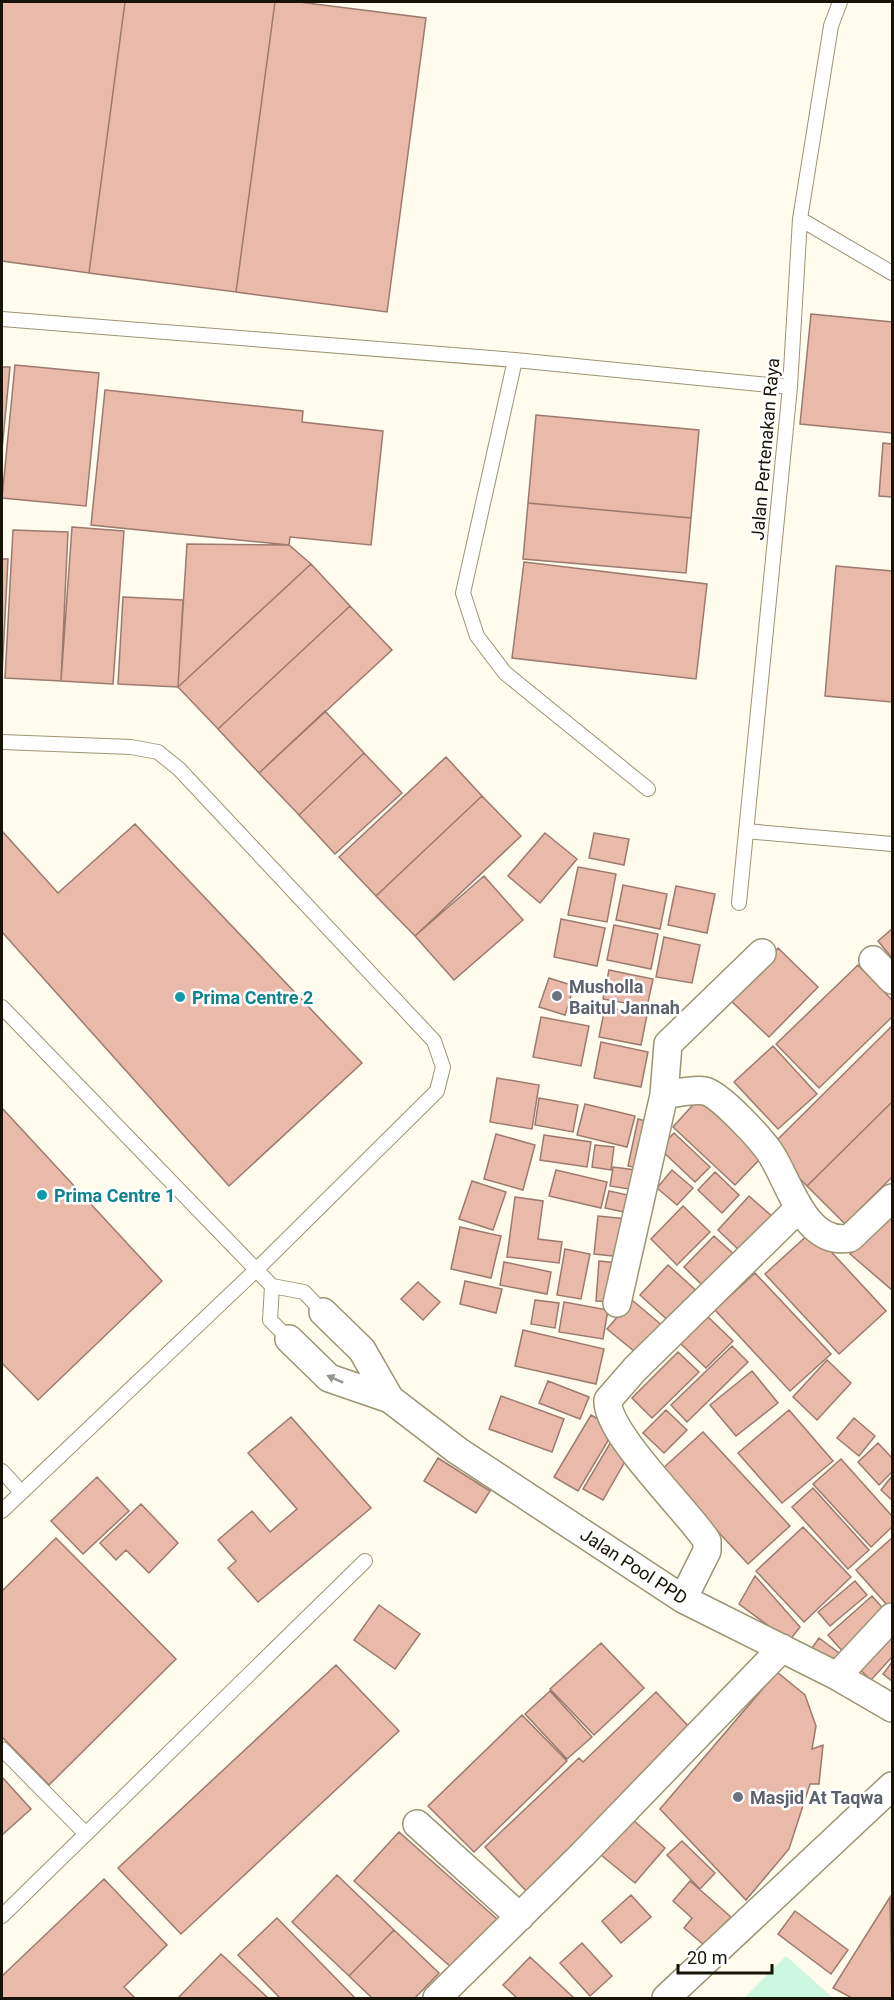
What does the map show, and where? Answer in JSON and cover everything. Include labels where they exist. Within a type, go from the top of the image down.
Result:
[{"type":"street","points":[[617,1303],[664,1095],[665,1052],[668,1044],[762,953]]},
{"type":"street","points":[[873,960],[892,980]]},
{"type":"street","points":[[664,1095],[704,1091],[719,1098],[771,1154],[798,1209],[820,1230],[844,1239],[850,1238],[892,1198]]},
{"type":"street","points":[[682,1599],[706,1554],[707,1541],[625,1438],[608,1409],[608,1400],[635,1369],[798,1209]]},
{"type":"street","name":"Jalan Pool PPD","points":[[323,1312],[362,1350],[390,1399]]},
{"type":"street","name":"Jalan Pool PPD","points":[[289,1339],[329,1378],[390,1399],[458,1451],[682,1599],[837,1676],[892,1708]]},
{"type":"street","points":[[837,1676],[892,1617]]},
{"type":"street","points":[[437,1998],[520,1917],[782,1648]]},
{"type":"street","points":[[666,1998],[892,1786]]},
{"type":"street","points":[[417,1824],[520,1917]]},
{"type":"lane","name":"Jalan Pertenakan Raya","points":[[739,903],[790,387],[800,219],[831,26],[840,2]]},
{"type":"lane","points":[[800,219],[892,273]]},
{"type":"lane","points":[[2,319],[515,360],[790,387]]},
{"type":"lane","points":[[515,360],[463,594],[477,636],[505,673],[648,789]]},
{"type":"lane","points":[[2,742],[131,747],[158,752],[179,769],[434,1041],[443,1067],[437,1091],[256,1270],[2,1511]]},
{"type":"lane","points":[[746,831],[892,844]]},
{"type":"lane","points":[[2,1007],[272,1286],[304,1292],[323,1312]]},
{"type":"lane","points":[[272,1286],[270,1320],[289,1339]]},
{"type":"lane","points":[[2,1471],[21,1492]]},
{"type":"lane","points":[[2,1916],[365,1561]]},
{"type":"lane","points":[[2,1749],[86,1834]]},
{"type":"green space","points":[[786,1956],[832,1997],[836,1998],[744,1998]]},
{"type":"building","points":[[2,2],[125,2],[89,273],[2,261]]},
{"type":"building","points":[[125,2],[275,2],[236,292],[89,273]]},
{"type":"building","points":[[275,2],[299,2],[426,18],[387,312],[236,292]]},
{"type":"building","points":[[811,314],[892,322],[892,433],[800,424]]},
{"type":"building","points":[[15,365],[99,373],[86,506],[2,498]]},
{"type":"building","points":[[2,367],[10,367],[2,450]]},
{"type":"building","points":[[105,390],[303,411],[302,422],[383,431],[371,545],[290,537],[289,545],[91,525]]},
{"type":"building","points":[[536,415],[699,430],[691,518],[528,503]]},
{"type":"building","points":[[883,443],[892,444],[892,497],[879,496]]},
{"type":"building","points":[[528,503],[691,518],[686,573],[523,559]]},
{"type":"building","points":[[72,527],[124,531],[113,684],[61,681]]},
{"type":"building","points":[[13,530],[68,532],[61,681],[5,678]]},
{"type":"building","points":[[187,544],[289,545],[311,564],[178,687]]},
{"type":"building","points":[[2,559],[8,559],[2,676]]},
{"type":"building","points":[[524,562],[707,584],[696,679],[512,658]]},
{"type":"building","points":[[311,564],[350,606],[218,729],[178,687]]},
{"type":"building","points":[[836,566],[892,571],[892,702],[825,696]]},
{"type":"building","points":[[123,597],[183,600],[178,687],[118,684]]},
{"type":"building","points":[[350,606],[392,650],[259,773],[218,729]]},
{"type":"building","points":[[325,711],[364,753],[299,815],[259,773]]},
{"type":"building","points":[[364,753],[402,793],[335,854],[299,815]]},
{"type":"building","points":[[446,757],[482,796],[376,896],[339,857]]},
{"type":"building","points":[[482,796],[521,836],[415,936],[376,896]]},
{"type":"building","name":"Prima Centre 2","points":[[135,824],[362,1063],[229,1186],[2,932],[2,831],[58,893]]},
{"type":"building","points":[[545,833],[577,859],[540,903],[508,876]]},
{"type":"building","points":[[594,833],[629,839],[624,865],[589,858]]},
{"type":"building","points":[[578,867],[616,874],[607,922],[568,915]]},
{"type":"building","points":[[484,876],[523,920],[454,980],[415,936]]},
{"type":"building","points":[[623,885],[667,894],[660,929],[616,920]]},
{"type":"building","points":[[676,886],[715,894],[707,933],[668,925]]},
{"type":"building","points":[[561,919],[605,928],[597,966],[554,957]]},
{"type":"building","points":[[614,925],[658,934],[651,969],[607,960]]},
{"type":"building","points":[[892,929],[892,958],[878,941]]},
{"type":"building","points":[[664,937],[700,945],[692,983],[656,977]]},
{"type":"building","points":[[778,948],[818,987],[769,1037],[729,999]]},
{"type":"building","points":[[858,965],[892,1000],[892,1017],[819,1088],[776,1044]]},
{"type":"building","points":[[609,970],[653,979],[647,1007],[603,999]]},
{"type":"building","name":"Musholla Baitul Jannah","points":[[549,978],[574,986],[565,1015],[539,1007]]},
{"type":"building","points":[[605,1007],[647,1015],[641,1045],[599,1037]]},
{"type":"building","points":[[541,1017],[589,1026],[581,1066],[533,1057]]},
{"type":"building","points":[[892,1026],[892,1102],[807,1186],[769,1148]]},
{"type":"building","points":[[601,1042],[648,1052],[641,1087],[594,1078]]},
{"type":"building","points":[[773,1046],[817,1094],[778,1129],[734,1082]]},
{"type":"building","points":[[497,1078],[539,1085],[532,1129],[490,1122]]},
{"type":"building","points":[[700,1097],[763,1156],[735,1185],[673,1127]]},
{"type":"building","points":[[539,1098],[578,1105],[573,1132],[535,1125]]},
{"type":"building","points":[[892,1102],[892,1177],[845,1224],[807,1186]]},
{"type":"building","points":[[585,1104],[635,1116],[627,1147],[577,1135]]},
{"type":"building","name":"Prima Centre 1","points":[[2,1108],[162,1281],[38,1400],[2,1363]]},
{"type":"building","points":[[638,1119],[654,1123],[643,1169],[628,1166]]},
{"type":"building","points":[[674,1133],[710,1167],[695,1182],[659,1148]]},
{"type":"building","points":[[496,1134],[535,1145],[523,1190],[484,1179]]},
{"type":"building","points":[[544,1135],[591,1142],[587,1167],[540,1160]]},
{"type":"building","points":[[595,1145],[614,1147],[611,1170],[592,1167]]},
{"type":"building","points":[[613,1167],[643,1171],[641,1191],[610,1186]]},
{"type":"building","points":[[556,1170],[607,1182],[601,1208],[549,1196]]},
{"type":"building","points":[[672,1170],[693,1188],[677,1205],[657,1188]]},
{"type":"building","points":[[715,1172],[739,1195],[722,1213],[698,1190]]},
{"type":"building","points":[[472,1181],[506,1192],[493,1230],[459,1219]]},
{"type":"building","points":[[609,1191],[637,1197],[633,1214],[605,1208]]},
{"type":"building","points":[[749,1196],[774,1218],[742,1253],[718,1230]]},
{"type":"building","points":[[515,1197],[543,1201],[538,1239],[562,1242],[559,1263],[507,1257]]},
{"type":"building","points":[[892,1205],[892,1290],[850,1254]]},
{"type":"building","points":[[683,1206],[710,1232],[677,1265],[651,1239]]},
{"type":"building","points":[[598,1216],[627,1219],[622,1257],[594,1254]]},
{"type":"building","points":[[460,1227],[501,1236],[491,1278],[451,1269]]},
{"type":"building","points":[[812,1231],[886,1311],[839,1354],[765,1274]]},
{"type":"building","points":[[714,1236],[738,1258],[707,1290],[684,1267]]},
{"type":"building","points":[[565,1249],[590,1254],[581,1299],[557,1295]]},
{"type":"building","points":[[599,1261],[619,1263],[615,1302],[596,1301]]},
{"type":"building","points":[[504,1262],[551,1272],[547,1294],[500,1285]]},
{"type":"building","points":[[668,1265],[700,1294],[672,1324],[640,1295]]},
{"type":"building","points":[[755,1273],[831,1354],[790,1391],[715,1310]]},
{"type":"building","points":[[465,1281],[502,1289],[496,1313],[460,1304]]},
{"type":"building","points":[[418,1282],[440,1302],[423,1320],[401,1299]]},
{"type":"building","points":[[535,1300],[559,1303],[555,1328],[531,1324]]},
{"type":"building","points":[[632,1300],[664,1327],[640,1356],[607,1329]]},
{"type":"building","points":[[564,1302],[608,1310],[603,1339],[559,1332]]},
{"type":"building","points":[[707,1316],[733,1341],[706,1368],[680,1343]]},
{"type":"building","points":[[523,1330],[604,1349],[596,1384],[515,1366]]},
{"type":"building","points":[[732,1346],[748,1362],[687,1422],[671,1405]]},
{"type":"building","points":[[678,1352],[699,1372],[652,1418],[632,1398]]},
{"type":"building","points":[[827,1360],[851,1383],[817,1420],[793,1397]]},
{"type":"building","points":[[752,1371],[778,1403],[736,1436],[710,1405]]},
{"type":"building","points":[[548,1381],[589,1397],[580,1419],[539,1403]]},
{"type":"building","points":[[501,1396],[564,1419],[552,1452],[489,1429]]},
{"type":"building","points":[[666,1410],[687,1430],[664,1453],[643,1433]]},
{"type":"building","points":[[789,1410],[833,1461],[782,1503],[738,1453]]},
{"type":"building","points":[[591,1415],[615,1429],[578,1491],[554,1477]]},
{"type":"building","points":[[291,1417],[371,1508],[258,1602],[228,1568],[236,1561],[218,1540],[252,1511],[270,1532],[297,1509],[248,1453]]},
{"type":"building","points":[[854,1418],[875,1436],[859,1456],[837,1438]]},
{"type":"building","points":[[703,1432],[790,1526],[748,1564],[661,1470]]},
{"type":"building","points":[[612,1440],[631,1451],[603,1500],[583,1489]]},
{"type":"building","points":[[878,1443],[892,1458],[892,1472],[879,1485],[858,1462]]},
{"type":"building","points":[[438,1458],[490,1491],[476,1513],[424,1481]]},
{"type":"building","points":[[841,1459],[892,1516],[892,1527],[871,1547],[813,1484]]},
{"type":"building","points":[[892,1476],[892,1500],[881,1490]]},
{"type":"building","points":[[97,1477],[129,1511],[83,1554],[51,1521]]},
{"type":"building","points":[[813,1488],[869,1550],[848,1569],[792,1507]]},
{"type":"building","points":[[141,1504],[178,1543],[149,1573],[126,1550],[116,1560],[100,1543]]},
{"type":"building","points":[[803,1527],[851,1577],[804,1622],[756,1571]]},
{"type":"building","points":[[56,1538],[176,1659],[49,1785],[2,1737],[2,1591]]},
{"type":"building","points":[[892,1538],[892,1603],[888,1606],[856,1570]]},
{"type":"building","points":[[755,1576],[800,1627],[789,1641],[739,1604]]},
{"type":"building","points":[[855,1581],[867,1595],[830,1626],[818,1612]]},
{"type":"building","points":[[872,1596],[888,1614],[844,1653],[828,1635]]},
{"type":"building","points":[[379,1605],[420,1634],[395,1669],[354,1640]]},
{"type":"building","points":[[892,1628],[892,1657],[871,1680],[856,1666]]},
{"type":"building","points":[[819,1638],[843,1656],[833,1670],[809,1652]]},
{"type":"building","points":[[601,1643],[644,1688],[594,1735],[550,1689]]},
{"type":"building","points":[[892,1662],[892,1681],[883,1674]]},
{"type":"building","points":[[336,1665],[399,1731],[181,1934],[118,1868]]},
{"type":"building","name":"Masjid At Taqwa","points":[[777,1672],[805,1695],[816,1726],[812,1749],[823,1745],[819,1784],[810,1784],[789,1849],[746,1900],[660,1809]]},
{"type":"building","points":[[550,1691],[592,1737],[567,1759],[525,1714]]},
{"type":"building","points":[[656,1692],[695,1733],[529,1894],[485,1847],[579,1758],[583,1762]]},
{"type":"building","points":[[522,1715],[567,1761],[474,1852],[428,1806]]},
{"type":"building","points":[[2,1777],[31,1809],[2,1835]]},
{"type":"building","points":[[632,1819],[665,1848],[635,1883],[601,1855]]},
{"type":"building","points":[[399,1832],[497,1919],[452,1968],[354,1881]]},
{"type":"building","points":[[682,1841],[715,1873],[700,1889],[667,1855]]},
{"type":"building","points":[[337,1875],[394,1930],[349,1976],[292,1922]]},
{"type":"building","points":[[104,1879],[167,1945],[124,1987],[135,1998],[2,1998],[2,1976]]},
{"type":"building","points":[[690,1881],[731,1917],[704,1945],[684,1928],[692,1918],[673,1901]]},
{"type":"building","points":[[631,1895],[651,1917],[621,1943],[602,1921]]},
{"type":"building","points":[[890,1897],[892,1998],[852,1998],[833,1988]]},
{"type":"building","points":[[795,1911],[848,1950],[831,1974],[778,1934]]},
{"type":"building","points":[[277,1918],[355,1998],[280,1998],[238,1955]]},
{"type":"building","points":[[394,1930],[439,1973],[415,1998],[372,1998],[349,1976]]},
{"type":"building","points":[[582,1943],[612,1976],[590,1996],[560,1963]]},
{"type":"building","points":[[221,1954],[268,1998],[178,1998]]},
{"type":"building","points":[[530,1957],[574,1998],[517,1998],[503,1985]]},
{"type":"place","name":"Musholla Baitul Jannah","points":[[557,996]]},
{"type":"place","name":"Prima Centre 2","points":[[180,997]]},
{"type":"place","name":"Prima Centre 1","points":[[42,1195]]},
{"type":"place","name":"Masjid At Taqwa","points":[[738,1797]]}]
